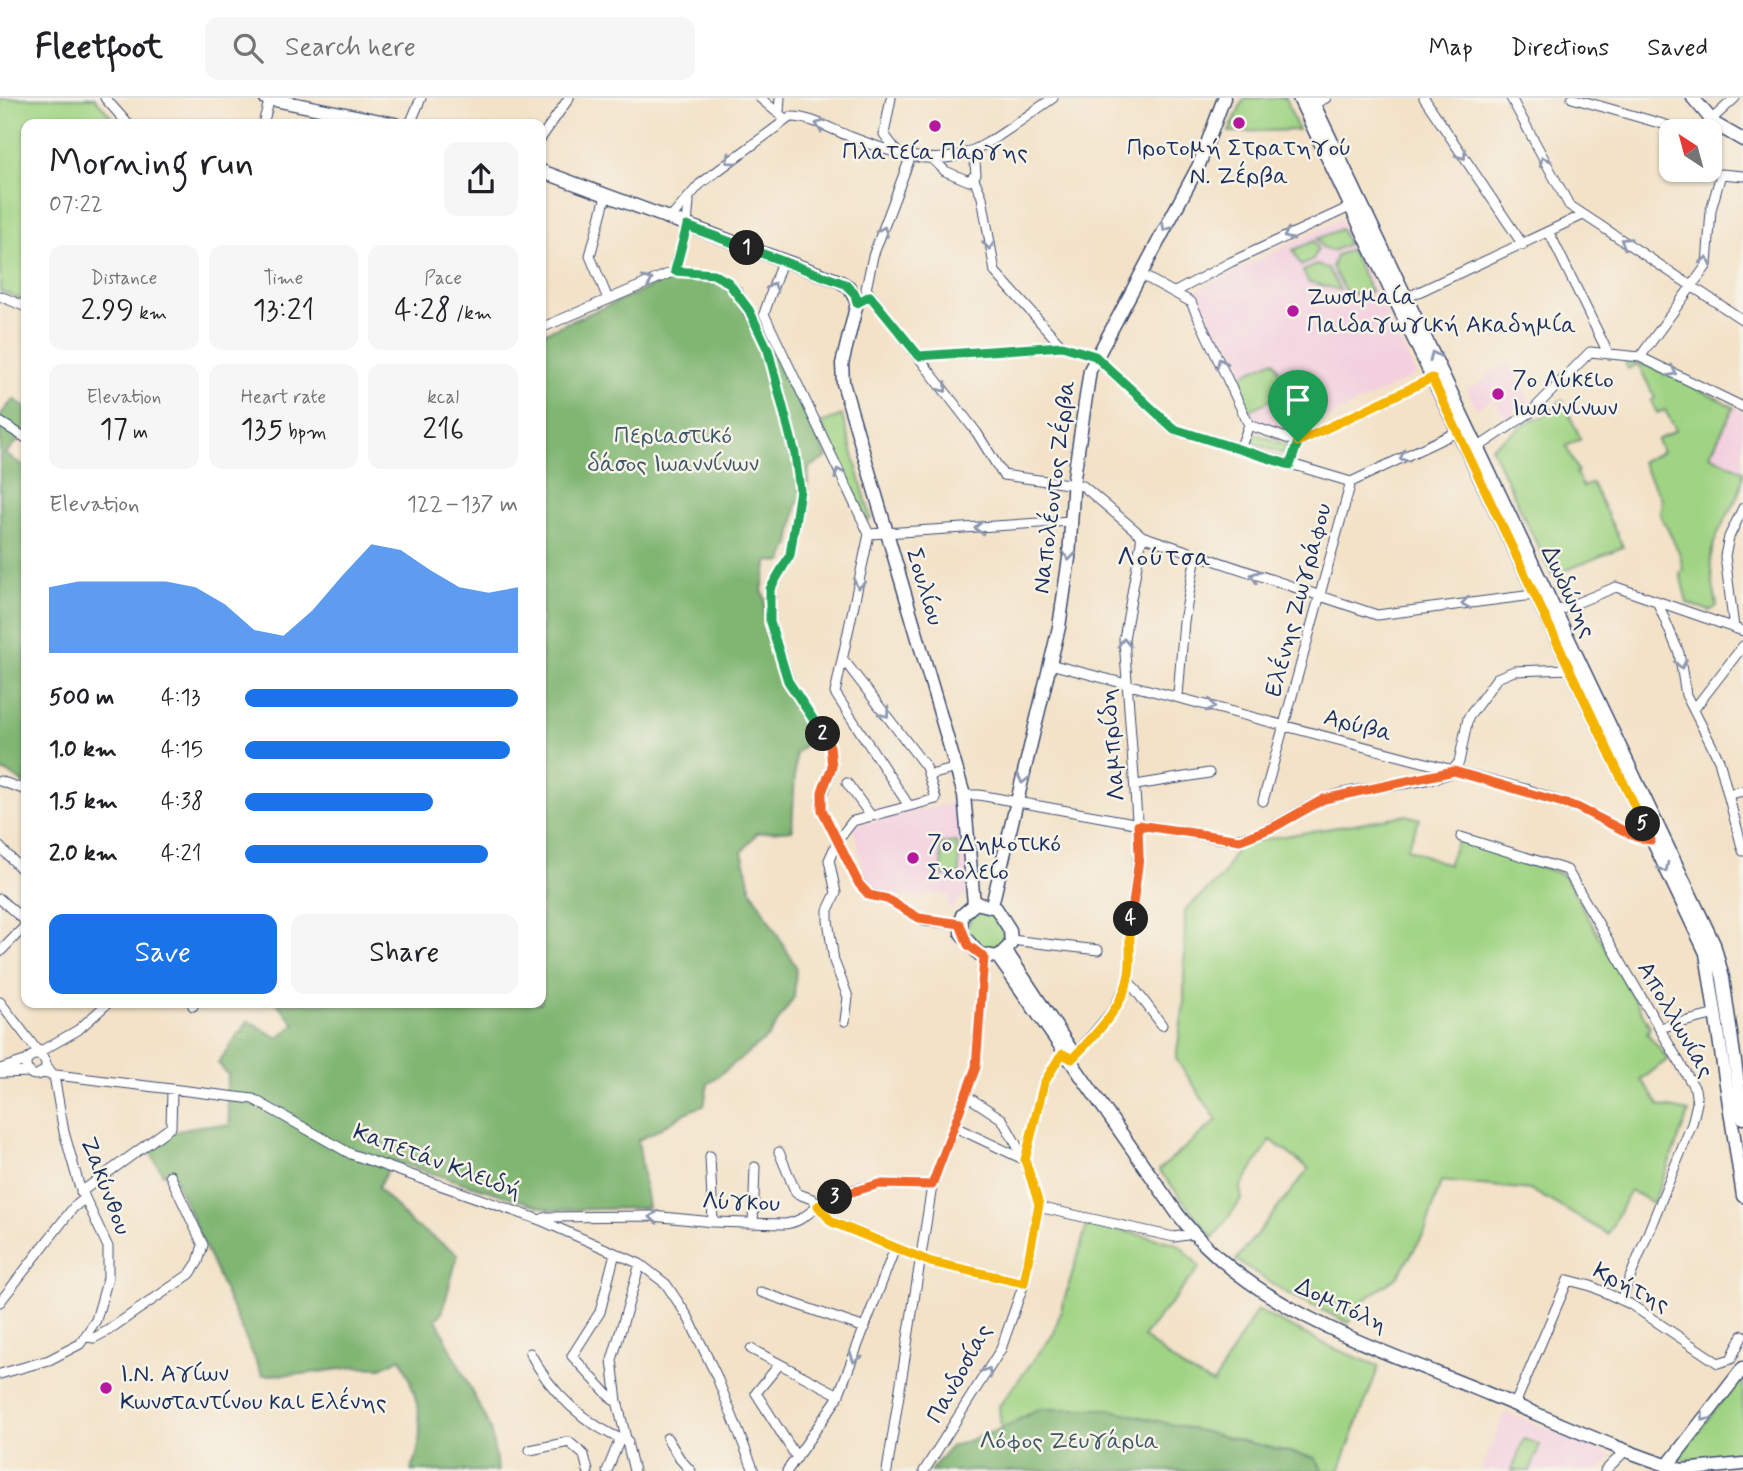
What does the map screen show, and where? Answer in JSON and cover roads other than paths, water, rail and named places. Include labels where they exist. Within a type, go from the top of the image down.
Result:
[{"type":"main road","points":[[268,98],[371,119]]},
{"type":"main road","name":"Ναπολέοντος Ζέρβα","points":[[992,905],[1050,664],[1065,586],[1073,484],[1088,376],[1095,356],[1199,165],[1224,98]]},
{"type":"main road","name":"Δωδώνης","points":[[1299,98],[1533,594],[1549,614],[1569,669],[1706,953],[1740,1154],[1743,1196]]},
{"type":"main road","points":[[1693,98],[1710,119]]},
{"type":"main road","name":"Δωδώνης","points":[[1317,100],[1477,448],[1549,614],[1714,944],[1723,978],[1743,1118]]},
{"type":"main road","points":[[1722,128],[1743,140]]},
{"type":"main road","points":[[546,174],[849,287],[857,303]]},
{"type":"main road","name":"Σουλίου","points":[[857,303],[842,364],[842,378],[964,795],[974,904]]},
{"type":"main road","points":[[974,904],[992,905],[1004,919],[1005,949],[984,957],[968,945],[960,924],[963,913],[974,904]]},
{"type":"main road","name":"Δομπόλη","points":[[1005,949],[1070,1048],[1068,1056],[1194,1234],[1242,1278],[1306,1315],[1667,1466],[1684,1471],[1743,1464]]},
{"type":"main road","points":[[1667,1466],[1743,1368]]},
{"type":"street","points":[[105,98],[124,119]]},
{"type":"street","points":[[263,119],[268,98]]},
{"type":"street","points":[[412,119],[421,98]]},
{"type":"street","points":[[546,131],[569,98]]},
{"type":"street","points":[[760,98],[782,116],[800,118],[905,156],[934,160],[974,151],[1053,98]]},
{"type":"street","points":[[780,98],[782,116]]},
{"type":"street","points":[[1424,98],[1523,245]]},
{"type":"street","points":[[1511,98],[1563,196],[1583,215],[1743,320]]},
{"type":"street","points":[[1572,98],[1659,123]]},
{"type":"street","points":[[1715,119],[1735,98]]},
{"type":"street","points":[[891,99],[884,134],[888,143],[905,156]]},
{"type":"street","points":[[669,220],[694,190],[782,116]]},
{"type":"street","points":[[974,151],[974,179],[984,202],[993,269],[1062,346]]},
{"type":"street","points":[[905,156],[866,281],[870,296],[977,433],[1003,475],[1087,488],[1142,536],[1319,597],[1384,615],[1533,594]]},
{"type":"street","points":[[934,160],[940,167],[961,179],[974,179]]},
{"type":"street","points":[[1640,357],[1695,286],[1708,262],[1711,210],[1721,174],[1743,176]]},
{"type":"street","points":[[675,271],[687,226],[687,207],[694,190]]},
{"type":"street","points":[[606,196],[590,256],[608,299]]},
{"type":"street","points":[[1175,292],[1231,262],[1350,207]]},
{"type":"street","points":[[1406,298],[1583,215]]},
{"type":"street","points":[[1549,233],[1608,353]]},
{"type":"street","points":[[849,287],[864,277],[873,256]]},
{"type":"street","points":[[782,261],[764,314],[869,534],[835,695],[909,806]]},
{"type":"street","points":[[546,326],[675,271],[713,274],[728,282],[755,319],[771,361],[795,454],[800,490],[790,555],[770,589],[770,622],[788,681],[829,744],[832,767],[822,792],[821,805],[857,880],[869,895],[887,899],[925,920],[960,924]]},
{"type":"street","points":[[1140,274],[1175,292],[1193,305],[1249,425],[1240,449]]},
{"type":"street","points":[[0,296],[21,305]]},
{"type":"street","points":[[857,303],[870,296]]},
{"type":"street","points":[[919,356],[1062,346],[1095,356],[1171,427],[1351,482]]},
{"type":"street","points":[[1477,448],[1531,412],[1588,353],[1640,357],[1743,407]]},
{"type":"street","points":[[1249,425],[1298,442],[1432,378]]},
{"type":"street","points":[[0,422],[21,435]]},
{"type":"street","name":"Ελένης Ζωγράφου","points":[[1264,801],[1351,482],[1457,432]]},
{"type":"street","points":[[1290,465],[1298,442]]},
{"type":"street","points":[[1736,626],[1725,550],[1743,508]]},
{"type":"street","points":[[869,534],[1071,521]]},
{"type":"street","name":"Λαμπρίδη","points":[[1068,1056],[1105,1022],[1128,980],[1130,926],[1139,858],[1125,625],[1142,536]]},
{"type":"street","points":[[1178,696],[1184,621],[1196,556]]},
{"type":"street","points":[[1549,614],[1614,588],[1736,626]]},
{"type":"street","points":[[1657,601],[1679,653],[1686,695],[1695,708],[1719,760],[1743,851]]},
{"type":"street","points":[[1736,626],[1743,620]]},
{"type":"street","points":[[1695,708],[1743,646]]},
{"type":"street","points":[[843,659],[930,775],[936,799],[853,821],[838,840],[829,860],[836,893],[828,911],[834,961],[848,997],[845,1021]]},
{"type":"street","name":"Αρύβα","points":[[1050,664],[1178,696],[1577,807],[1636,837],[1651,840]]},
{"type":"street","points":[[964,795],[979,795],[1138,825],[1240,840],[1274,827],[1324,799],[1454,771],[1468,718],[1497,678],[1514,671],[1569,669]]},
{"type":"street","points":[[930,775],[957,768]]},
{"type":"street","points":[[1136,785],[1209,773]]},
{"type":"street","points":[[0,781],[21,788]]},
{"type":"street","points":[[847,783],[872,816]]},
{"type":"street","points":[[1729,794],[1743,791]]},
{"type":"street","name":"Απολλωνίας","points":[[1461,837],[1567,870],[1695,1089],[1696,1110],[1621,1300]]},
{"type":"street","points":[[0,847],[21,869]]},
{"type":"street","points":[[0,899],[21,918]]},
{"type":"street","points":[[0,952],[21,929]]},
{"type":"street","points":[[1005,949],[1098,950]]},
{"type":"street","points":[[887,1471],[932,1185],[967,1097],[977,1061],[984,957]]},
{"type":"street","points":[[1128,980],[1162,1025]]},
{"type":"street","points":[[0,1002],[38,1061]]},
{"type":"street","points":[[0,1071],[38,1061],[103,1008]]},
{"type":"street","points":[[1659,1028],[1716,1014]]},
{"type":"street","name":"Πανδοσίας","points":[[925,1471],[1001,1349],[1024,1283],[1038,1207],[1025,1160],[1044,1083],[1068,1056]]},
{"type":"street","name":"Καπετάν Κλειδή","points":[[38,1061],[54,1076],[253,1098],[357,1157],[540,1220],[640,1264],[666,1284],[688,1317],[716,1375],[754,1471]]},
{"type":"street","name":"Ζακύνθου","points":[[54,1076],[64,1132],[83,1196],[107,1242],[109,1256],[104,1297],[86,1337]]},
{"type":"street","points":[[0,1302],[83,1196],[171,1127],[172,1091]]},
{"type":"street","points":[[967,1097],[1002,1119],[1025,1160]]},
{"type":"street","points":[[955,1127],[1025,1160]]},
{"type":"street","points":[[779,1152],[796,1193],[812,1199],[832,1222],[935,1264],[1024,1283]]},
{"type":"street","points":[[710,1156],[713,1222]]},
{"type":"street","points":[[753,1224],[755,1167]]},
{"type":"street","points":[[0,1374],[57,1357],[86,1337],[94,1338],[132,1315],[196,1267],[202,1245],[170,1175]]},
{"type":"street","name":"Λύγκου","points":[[540,1220],[617,1215],[753,1224],[793,1223],[834,1197],[879,1184],[932,1185]]},
{"type":"street","points":[[1038,1207],[1174,1237],[1194,1234]]},
{"type":"street","points":[[787,1471],[839,1395],[895,1248]]},
{"type":"street","points":[[615,1253],[600,1312],[572,1356],[613,1400],[617,1401]]},
{"type":"street","points":[[634,1471],[624,1441],[612,1360],[640,1264]]},
{"type":"street","name":"Κρήτης","points":[[1515,1404],[1565,1282],[1584,1284],[1621,1300],[1718,1363],[1731,1359],[1743,1335]]},
{"type":"street","points":[[761,1292],[865,1328]]},
{"type":"street","points":[[751,1349],[839,1395]]},
{"type":"street","points":[[530,1353],[539,1370],[574,1409],[606,1433],[624,1441]]},
{"type":"street","points":[[779,1365],[756,1394],[797,1458]]},
{"type":"street","points":[[667,1437],[680,1460],[691,1471]]},
{"type":"street","points":[[607,1471],[624,1441]]},
{"type":"street","points":[[530,1450],[569,1442],[584,1455],[588,1471]]},
{"type":"street","points":[[1605,1471],[1626,1450]]},
{"type":"place","name":"Προτομή Στρατηγού Ν. Ζέρβα","points":[[1239,123]]},
{"type":"place","name":"Πλατεία Πάργης","points":[[935,126]]},
{"type":"place","name":"Ζωσιμαία Παιδαγωγική Ακαδημία","points":[[1293,311]]},
{"type":"place","name":"7ο Λύκειο Ιωαννίνων","points":[[1498,394]]},
{"type":"place","name":"7ο Δημοτικό Σχολείο","points":[[913,858]]},
{"type":"place","name":"Ι.Ν. Αγίων Κωνσταντίνου και Ελένης","points":[[106,1388]]},
{"type":"district","name":"Λούτσα","points":[[1165,558]]},
{"type":"park label","name":"Περιαστικό δάσος Ιωαννίνων","points":[[673,450]]},
{"type":"park label","name":"Λόφος Ζευγάρια","points":[[1069,1441]]}]
